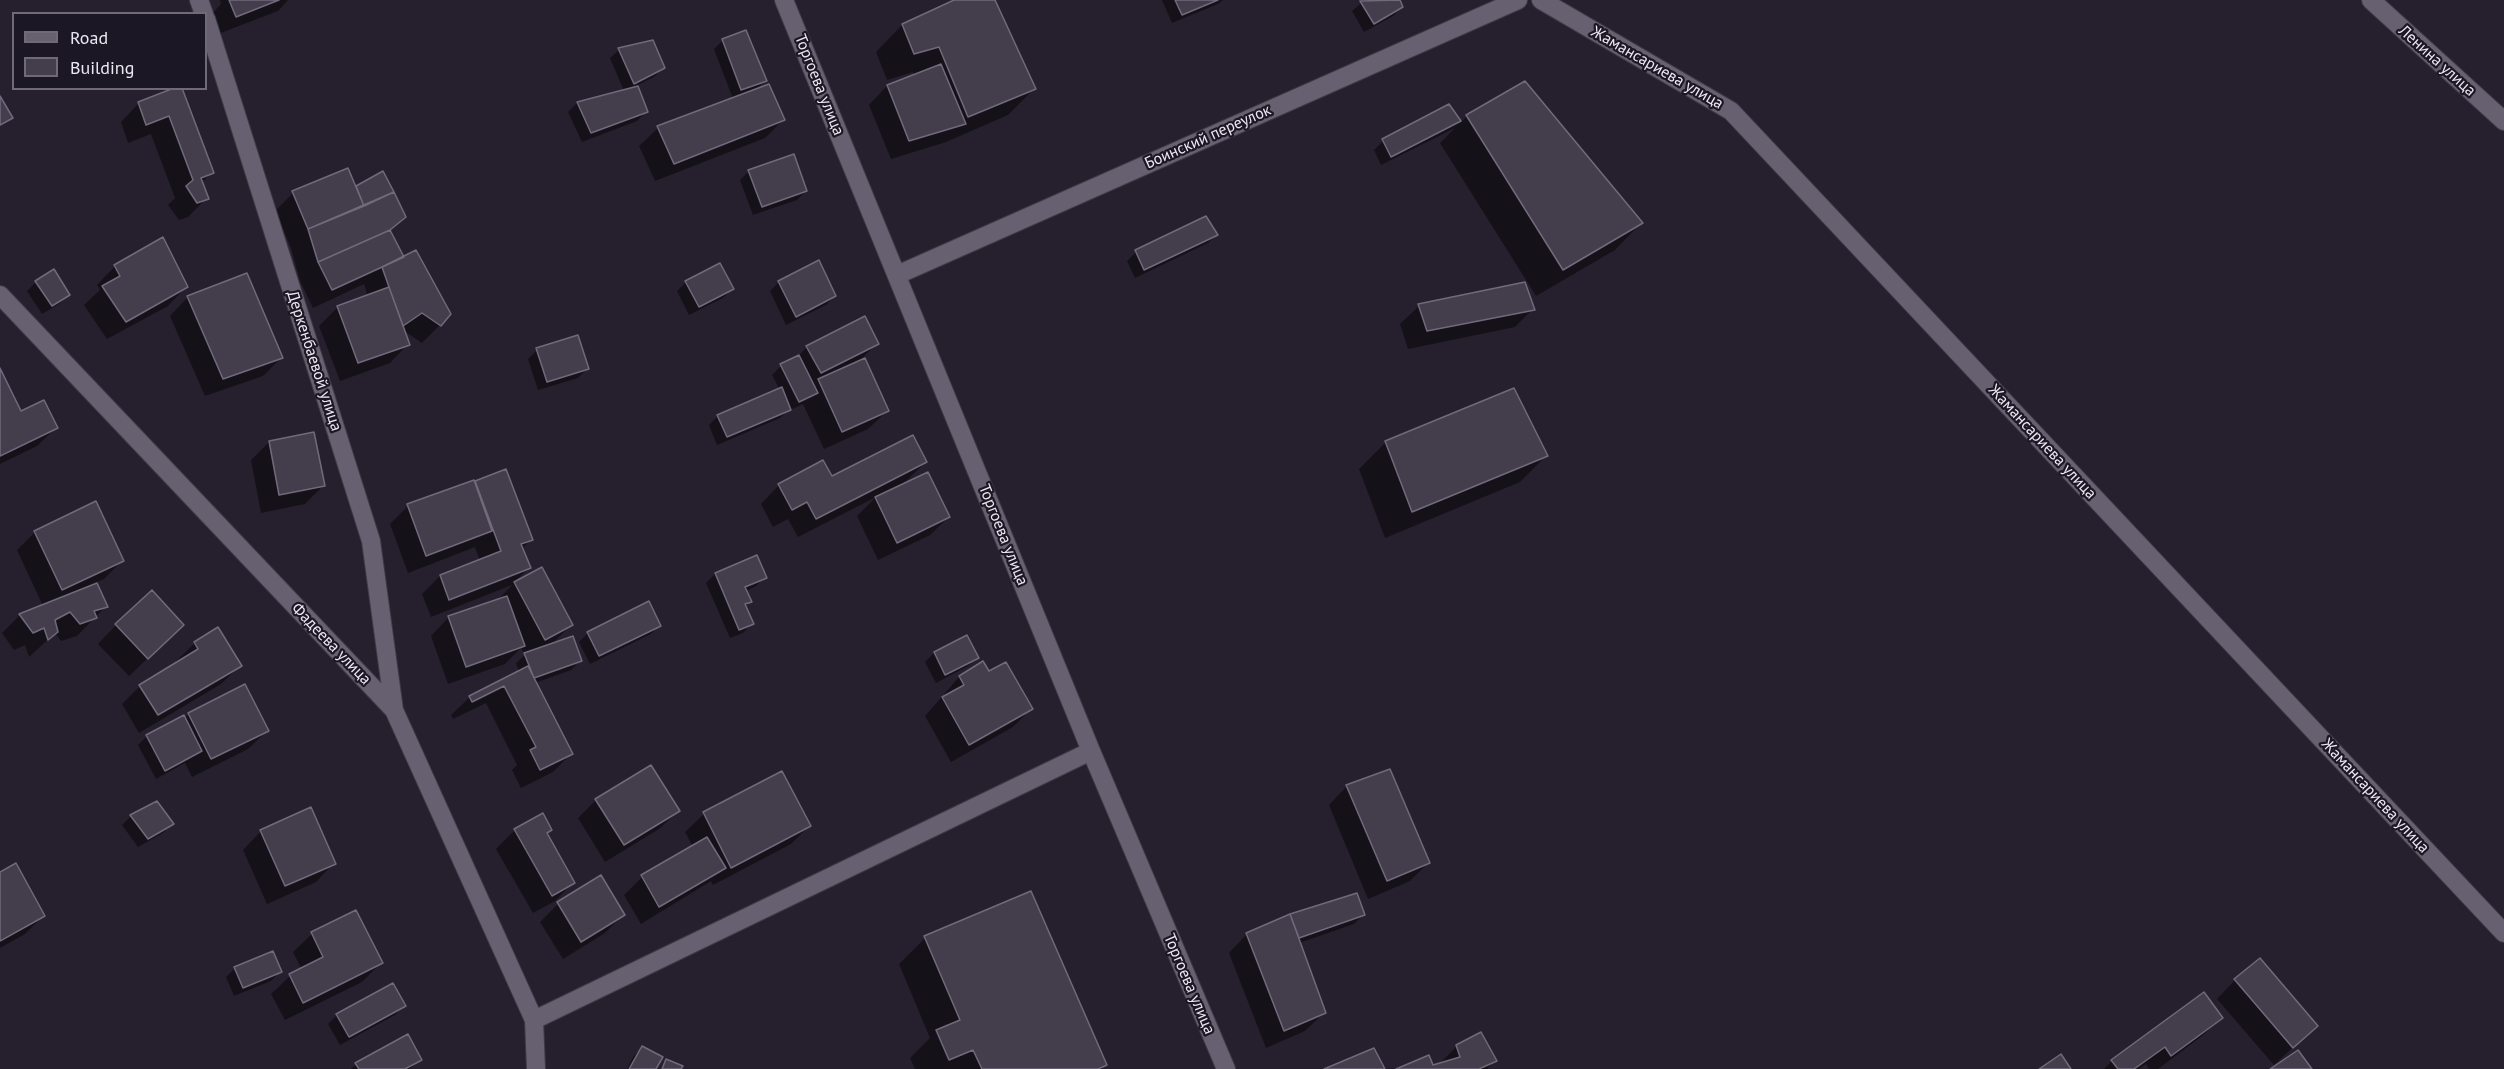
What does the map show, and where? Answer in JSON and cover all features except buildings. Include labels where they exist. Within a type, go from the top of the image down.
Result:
[{"type":"street","name":"Торгоева улица","points":[[784,0],[1090,751],[1226,1069]]},
{"type":"street","name":"Боинский переулок","points":[[897,275],[1518,0]]},
{"type":"street","name":"Жамансариева улица","points":[[1541,0],[1731,111],[2501,925]]},
{"type":"street","name":"Ленина улица","points":[[2371,0],[2504,121]]},
{"type":"street","name":"Деркенбаевой улица","points":[[207,22],[371,541],[394,710]]},
{"type":"street","name":"Фадеева улица","points":[[0,295],[394,710],[534,1020],[536,1069]]},
{"type":"street","points":[[534,1020],[1090,751]]}]
